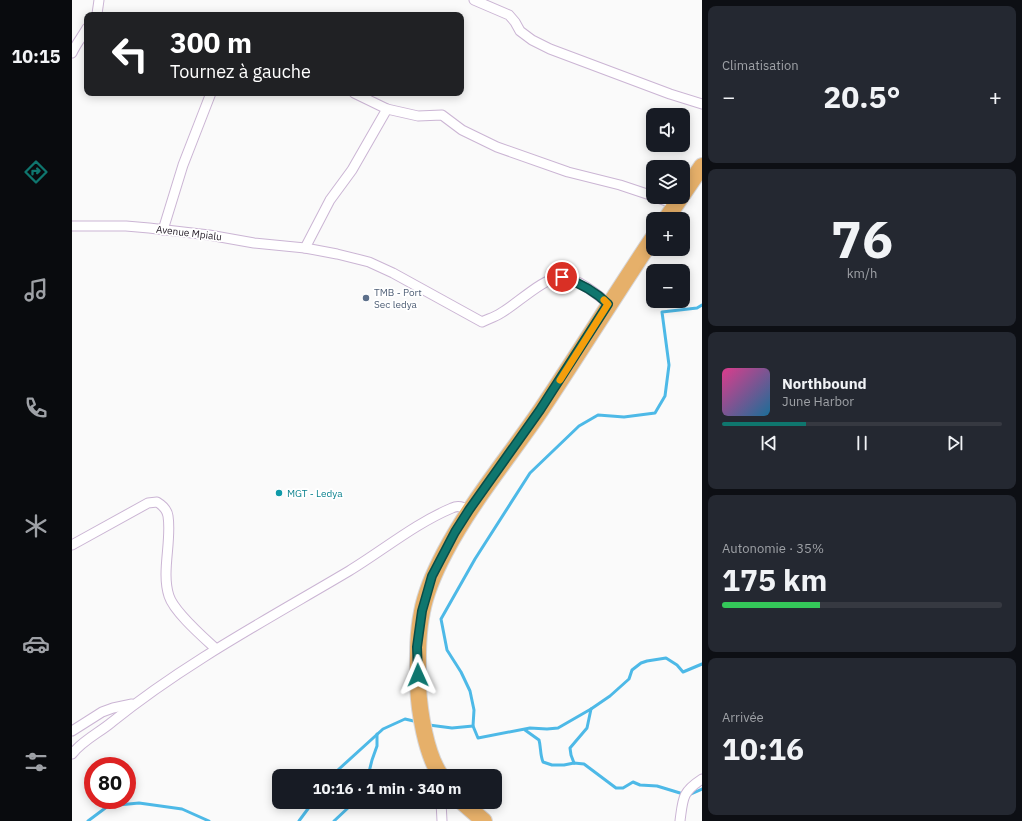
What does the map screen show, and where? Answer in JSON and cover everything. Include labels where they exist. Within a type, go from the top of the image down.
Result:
[{"type":"highway","points":[[690,183],[702,166]]},
{"type":"highway","points":[[437,769],[428,746],[419,703],[417,647],[422,611],[432,576],[455,532],[469,510],[540,410],[608,304],[646,248]]},
{"type":"highway","points":[[470,809],[484,821]]},
{"type":"street","points":[[98,12],[99,0]]},
{"type":"street","points":[[474,0],[485,2],[509,15],[520,31],[532,40],[550,49],[670,94],[702,104]]},
{"type":"street","points":[[72,53],[75,45],[80,41],[84,34]]},
{"type":"street","points":[[163,230],[183,165],[210,96]]},
{"type":"street","points":[[360,96],[387,109],[418,116],[442,115],[462,130],[497,147],[568,172],[620,185],[646,194]]},
{"type":"street","points":[[305,248],[330,200],[352,170],[387,109]]},
{"type":"street","name":"Avenue Mpialu","points":[[72,226],[126,226],[209,235],[254,243],[305,248],[369,262],[393,273],[482,322],[502,313],[551,280],[562,277],[585,286],[598,294],[608,304]]},
{"type":"street","points":[[72,545],[148,503],[157,502],[164,507],[168,515],[166,584],[169,597],[176,609],[216,649]]},
{"type":"street","points":[[72,754],[78,747],[135,704],[199,659],[369,559],[410,531],[442,512],[459,506],[469,510]]},
{"type":"street","points":[[72,730],[102,712],[113,708],[135,704]]},
{"type":"street","points":[[680,821],[683,800],[687,790],[702,779]]},
{"type":"street","points":[[441,809],[442,821]]},
{"type":"waterway","points":[[429,725],[452,728],[473,726],[474,710],[470,691],[461,672],[447,650],[441,619],[475,559],[530,473],[579,426],[598,415],[624,417],[655,413],[665,396],[669,365],[662,312],[697,308],[702,305]]},
{"type":"waterway","points":[[473,726],[478,738],[530,728],[558,728],[610,696],[629,679],[632,670],[641,663],[666,658],[677,665],[683,672],[702,664]]},
{"type":"waterway","points":[[574,763],[570,748],[587,728],[591,709]]},
{"type":"waterway","points":[[339,769],[383,729],[405,719],[418,722]]},
{"type":"waterway","points":[[525,730],[539,740],[543,762],[552,765],[574,763],[584,764],[616,788],[623,788],[633,782],[640,785],[657,786],[680,793]]},
{"type":"waterway","points":[[370,769],[377,746],[377,734]]},
{"type":"waterway","points":[[691,794],[702,789]]},
{"type":"waterway","points":[[88,821],[108,806],[139,803],[182,809],[209,821]]},
{"type":"waterway","points":[[299,821],[308,809]]},
{"type":"waterway","points":[[334,821],[347,809]]},
{"type":"slow traffic","points":[[560,380],[608,304],[604,300]]},
{"type":"place","name":"TMB - Port Sec ledya","points":[[366,298]]},
{"type":"place","name":"MGT - Ledya","points":[[279,493]]},
{"type":"route","points":[[418,675],[417,647],[422,611],[432,576],[455,532],[469,510],[540,410],[608,304],[598,294],[585,286],[574,280],[562,277]]}]
